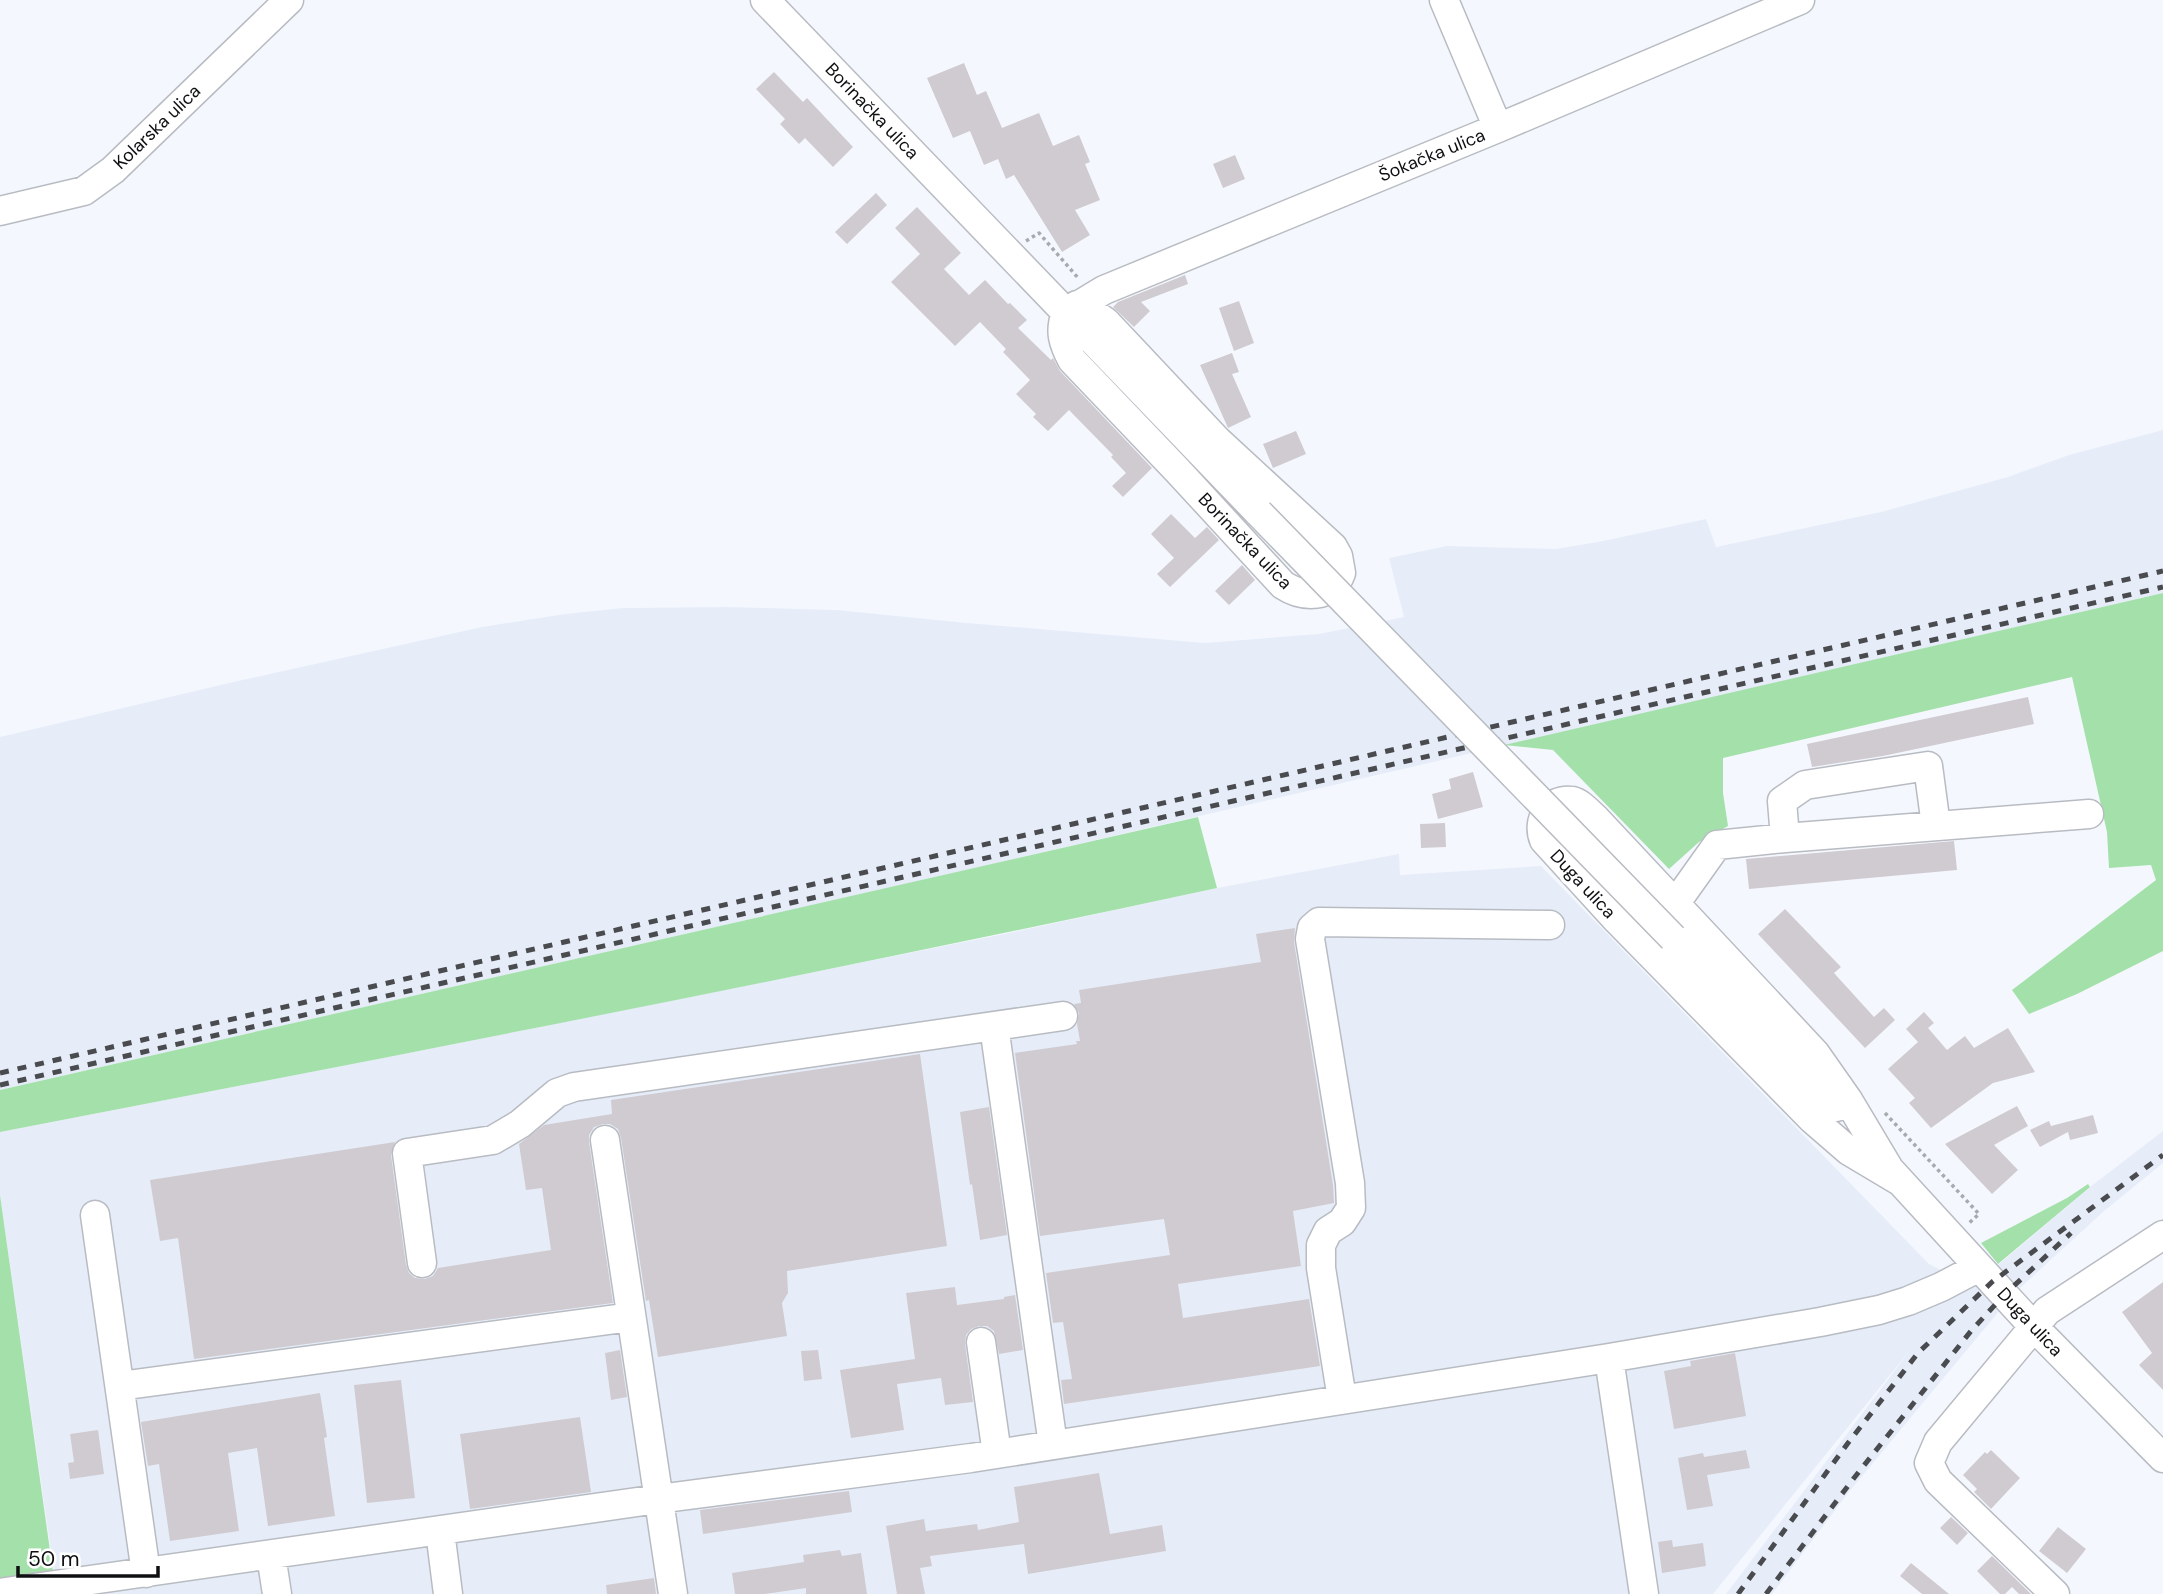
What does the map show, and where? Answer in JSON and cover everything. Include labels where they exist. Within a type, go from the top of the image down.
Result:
[{"type":"street","name":"Kolarska ulica","points":[[0,211],[84,191],[113,170],[289,0]]},
{"type":"street","name":"Borinačka ulica","points":[[765,0],[1072,309],[1259,513],[1673,938]]},
{"type":"street","points":[[1444,0],[1498,128]]},
{"type":"street","name":"Šokačka ulica","points":[[1072,309],[1104,290],[1800,0]]},
{"type":"street","name":"Borinačka ulica","points":[[1072,309],[1106,322],[1218,440],[1333,547],[1338,556],[1341,573],[1333,586],[1324,592],[1303,595],[1283,585],[1072,360],[1062,339],[1062,325],[1072,309]]},
{"type":"street","points":[[1784,838],[1782,801],[1805,785],[1928,766],[1936,826]]},
{"type":"street","name":"Duga ulica","points":[[1572,801],[1582,806],[1815,1053],[1849,1100],[1894,1175],[1849,1152],[1812,1119],[1616,920],[1544,840],[1540,822],[1545,813],[1561,803],[1572,801]]},
{"type":"street","points":[[1675,904],[1717,845],[2089,814]]},
{"type":"street","points":[[1342,1399],[1321,1268],[1321,1245],[1328,1231],[1342,1222],[1351,1208],[1350,1184],[1311,939],[1312,928],[1319,922],[1550,925]]},
{"type":"street","name":"Duga ulica","points":[[1673,938],[1830,1101],[2032,1326],[2163,1458]]},
{"type":"street","points":[[422,1263],[407,1153],[493,1140],[520,1124],[557,1093],[574,1087],[1063,1016]]},
{"type":"street","points":[[994,1026],[1053,1445]]},
{"type":"street","points":[[605,1140],[673,1594]]},
{"type":"street","points":[[95,1215],[146,1573]]},
{"type":"street","points":[[2055,1594],[1938,1481],[1929,1463],[1938,1442],[2032,1326],[2062,1300],[2163,1234]]},
{"type":"street","points":[[0,1593],[658,1499],[996,1454],[1609,1358],[1879,1310],[1930,1292],[1979,1267]]},
{"type":"street","points":[[120,1386],[631,1317]]},
{"type":"street","points":[[981,1342],[996,1454]]},
{"type":"street","points":[[1609,1358],[1644,1594]]},
{"type":"street","points":[[440,1531],[448,1594]]},
{"type":"street","points":[[271,1555],[277,1594]]},
{"type":"shaded area","points":[[2163,430],[2163,593],[0,1090],[0,737],[482,627],[623,608],[837,610],[1205,643],[1319,634],[1404,617],[1389,558],[1447,546],[1556,549],[1706,519],[1716,547],[1881,512],[2008,477],[2069,455]]},
{"type":"shaded area","points":[[1399,854],[1400,875],[1541,866],[1929,1264],[1974,1287],[1984,1280],[2005,1304],[1848,1493],[1772,1594],[1726,1594],[1911,1349],[1713,1594],[57,1594],[0,1195],[0,1132],[444,1046],[1004,934],[1217,888]]},
{"type":"shaded area","points":[[2163,1131],[2163,1163],[2103,1212],[2020,1288],[1998,1265],[2090,1187]]},
{"type":"green space","points":[[2163,593],[2163,951],[2077,994],[2029,1014],[2012,990],[2156,880],[2151,865],[2109,868],[2107,832],[2072,677],[1723,758],[1723,793],[1728,826],[1699,842],[1669,869],[1553,750],[1504,745]]},
{"type":"green space","points":[[1198,817],[1217,888],[609,1013],[0,1132],[0,1090]]},
{"type":"green space","points":[[2088,1184],[2090,1187],[1998,1264],[1981,1243],[2067,1198]]},
{"type":"green space","points":[[0,1195],[54,1579],[0,1587]]},
{"type":"building","points":[[964,63],[977,95],[986,91],[1002,128],[1039,113],[1053,146],[1079,135],[1090,162],[1085,164],[1100,200],[1075,210],[1090,235],[1062,252],[1014,175],[1006,179],[998,159],[984,165],[970,131],[953,138],[927,78]]},
{"type":"building","points":[[774,72],[803,102],[807,98],[853,147],[833,167],[805,138],[799,144],[780,124],[785,119],[756,89]]},
{"type":"building","points":[[1235,155],[1245,179],[1223,188],[1213,164]]},
{"type":"building","points":[[876,193],[887,205],[847,244],[835,232]]},
{"type":"building","points":[[917,207],[961,253],[944,269],[969,295],[985,280],[1010,303],[1027,320],[1018,328],[1051,360],[1053,358],[1060,371],[1152,468],[1123,497],[1112,486],[1126,473],[1111,457],[1113,455],[1069,410],[1048,431],[1033,417],[1036,414],[1016,394],[1030,380],[1003,352],[1006,349],[980,322],[955,346],[891,282],[920,254],[895,228]]},
{"type":"building","points":[[1185,275],[1188,284],[1141,302],[1150,311],[1134,327],[1113,307],[1118,302]]},
{"type":"building","points":[[1239,301],[1254,343],[1234,351],[1219,308]]},
{"type":"building","points":[[1232,353],[1239,372],[1232,374],[1251,417],[1228,428],[1200,365]]},
{"type":"building","points":[[1296,431],[1306,454],[1273,468],[1263,444]]},
{"type":"building","points":[[1171,514],[1195,538],[1207,527],[1219,540],[1170,587],[1157,574],[1174,558],[1151,534]]},
{"type":"building","points":[[1242,565],[1255,580],[1229,605],[1215,591]]},
{"type":"building","points":[[2028,697],[2034,724],[1883,756],[1812,767],[1807,744]]},
{"type":"building","points":[[1473,772],[1483,807],[1438,819],[1432,794],[1451,789],[1449,779]]},
{"type":"building","points":[[1445,823],[1446,847],[1421,848],[1420,824]]},
{"type":"building","points":[[1954,841],[1957,870],[1749,889],[1746,859]]},
{"type":"building","points":[[1785,909],[1841,967],[1834,973],[1874,1017],[1884,1008],[1895,1020],[1865,1048],[1758,934]]},
{"type":"building","points":[[1295,928],[1294,942],[1334,1203],[1293,1211],[1301,1266],[1178,1284],[1183,1318],[1309,1299],[1320,1366],[1064,1404],[1061,1380],[1072,1379],[1063,1322],[1053,1323],[1046,1273],[1170,1255],[1164,1219],[1040,1236],[1015,1053],[1077,1044],[1076,1041],[1080,1041],[1077,1024],[1079,1013],[1074,1004],[1081,1003],[1079,990],[1261,962],[1256,934]]},
{"type":"building","points":[[1924,1012],[1934,1023],[1928,1028],[1947,1050],[1965,1036],[1974,1048],[2008,1028],[2035,1072],[1993,1083],[1931,1128],[1909,1103],[1915,1098],[1888,1069],[1918,1042],[1906,1029]]},
{"type":"building","points":[[920,1054],[947,1246],[787,1271],[788,1293],[782,1303],[787,1336],[658,1357],[649,1300],[646,1301],[621,1138],[618,1129],[610,1124],[603,1124],[594,1127],[589,1135],[589,1142],[613,1303],[194,1359],[178,1238],[160,1241],[150,1180],[395,1142],[391,1155],[406,1265],[415,1278],[425,1279],[433,1276],[438,1268],[551,1250],[542,1188],[526,1190],[519,1144],[544,1125],[612,1114],[611,1100]]},
{"type":"building","points":[[2017,1106],[2028,1126],[1994,1145],[2018,1170],[1992,1194],[1945,1144]]},
{"type":"building","points":[[989,1107],[1007,1235],[980,1240],[960,1112]]},
{"type":"building","points":[[2093,1115],[2098,1133],[2070,1140],[2068,1132],[2040,1147],[2030,1130],[2049,1121],[2051,1126]]},
{"type":"building","points":[[2163,1282],[2163,1390],[2139,1365],[2152,1353],[2122,1312]]},
{"type":"building","points":[[955,1287],[957,1305],[1015,1295],[1023,1350],[999,1354],[994,1331],[987,1326],[971,1329],[966,1335],[965,1344],[973,1402],[945,1405],[941,1378],[897,1384],[904,1430],[851,1438],[840,1370],[915,1359],[906,1293]]},
{"type":"building","points":[[620,1350],[627,1397],[611,1400],[605,1353]]},
{"type":"building","points":[[818,1350],[822,1379],[804,1381],[801,1351]]},
{"type":"building","points":[[1735,1353],[1746,1416],[1674,1429],[1664,1371],[1691,1366],[1690,1361]]},
{"type":"building","points":[[401,1380],[415,1498],[367,1503],[354,1385]]},
{"type":"building","points":[[320,1393],[335,1516],[268,1526],[257,1448],[228,1453],[239,1531],[170,1541],[159,1464],[148,1466],[141,1422]]},
{"type":"building","points":[[580,1417],[591,1492],[470,1509],[460,1434]]},
{"type":"building","points":[[98,1430],[104,1474],[70,1479],[68,1463],[74,1462],[70,1434]]},
{"type":"building","points":[[1746,1450],[1750,1468],[1707,1475],[1713,1506],[1687,1510],[1678,1458]]},
{"type":"building","points":[[1991,1450],[2020,1478],[1991,1509],[1974,1492],[1977,1489],[1963,1475],[1985,1452],[1987,1454]]},
{"type":"building","points":[[1099,1473],[1110,1534],[1162,1525],[1166,1551],[1028,1574],[1024,1544],[930,1556],[932,1566],[920,1568],[925,1594],[897,1594],[886,1526],[924,1519],[926,1531],[977,1524],[978,1530],[1019,1522],[1014,1487]]},
{"type":"building","points":[[849,1491],[852,1512],[703,1534],[700,1510]]},
{"type":"building","points":[[1951,1517],[1968,1533],[1957,1545],[1940,1528]]},
{"type":"building","points":[[2058,1527],[2086,1549],[2067,1573],[2039,1551]]},
{"type":"building","points":[[1672,1540],[1673,1547],[1703,1543],[1706,1566],[1662,1573],[1658,1542]]},
{"type":"building","points":[[840,1550],[842,1556],[861,1553],[867,1594],[806,1594],[806,1588],[765,1594],[735,1594],[732,1573],[804,1562],[803,1555]]},
{"type":"building","points":[[1992,1556],[2031,1594],[2019,1594],[2012,1587],[2005,1594],[2000,1594],[1977,1571]]},
{"type":"building","points":[[1911,1563],[1949,1594],[1922,1594],[1900,1576]]},
{"type":"building","points":[[654,1578],[656,1594],[607,1594],[606,1585]]},
{"type":"railway","points":[[0,1073],[2163,571]]},
{"type":"railway","points":[[0,1085],[2163,587]]},
{"type":"railway","points":[[1738,1594],[1848,1443],[1918,1353],[1992,1282],[2163,1155]]},
{"type":"railway","points":[[1766,1594],[1971,1331],[2004,1295],[2071,1233]]}]
